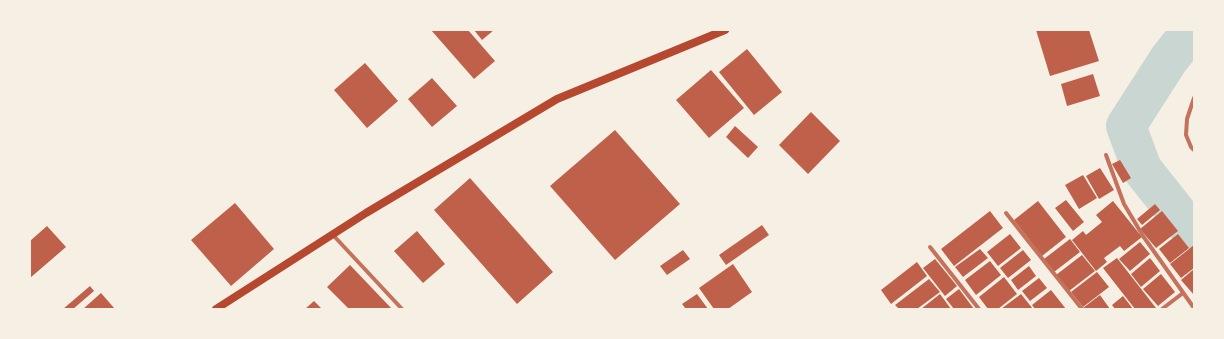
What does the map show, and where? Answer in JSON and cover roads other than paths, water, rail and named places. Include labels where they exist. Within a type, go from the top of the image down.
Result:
[{"type":"main road","points":[[216,309],[366,213],[557,99],[724,30]]},
{"type":"street","points":[[1194,98],[1187,119],[1186,135],[1191,147],[1194,150]]},
{"type":"street","points":[[1106,155],[1124,204],[1143,236],[1194,308]]},
{"type":"street","points":[[1006,213],[1082,309]]},
{"type":"street","points":[[332,235],[402,309]]},
{"type":"street","points":[[930,247],[979,309]]},
{"type":"street","points":[[1162,309],[1183,293]]},
{"type":"waterway","points":[[1192,30],[1169,59],[1126,126],[1142,169],[1184,222],[1194,229]]}]
